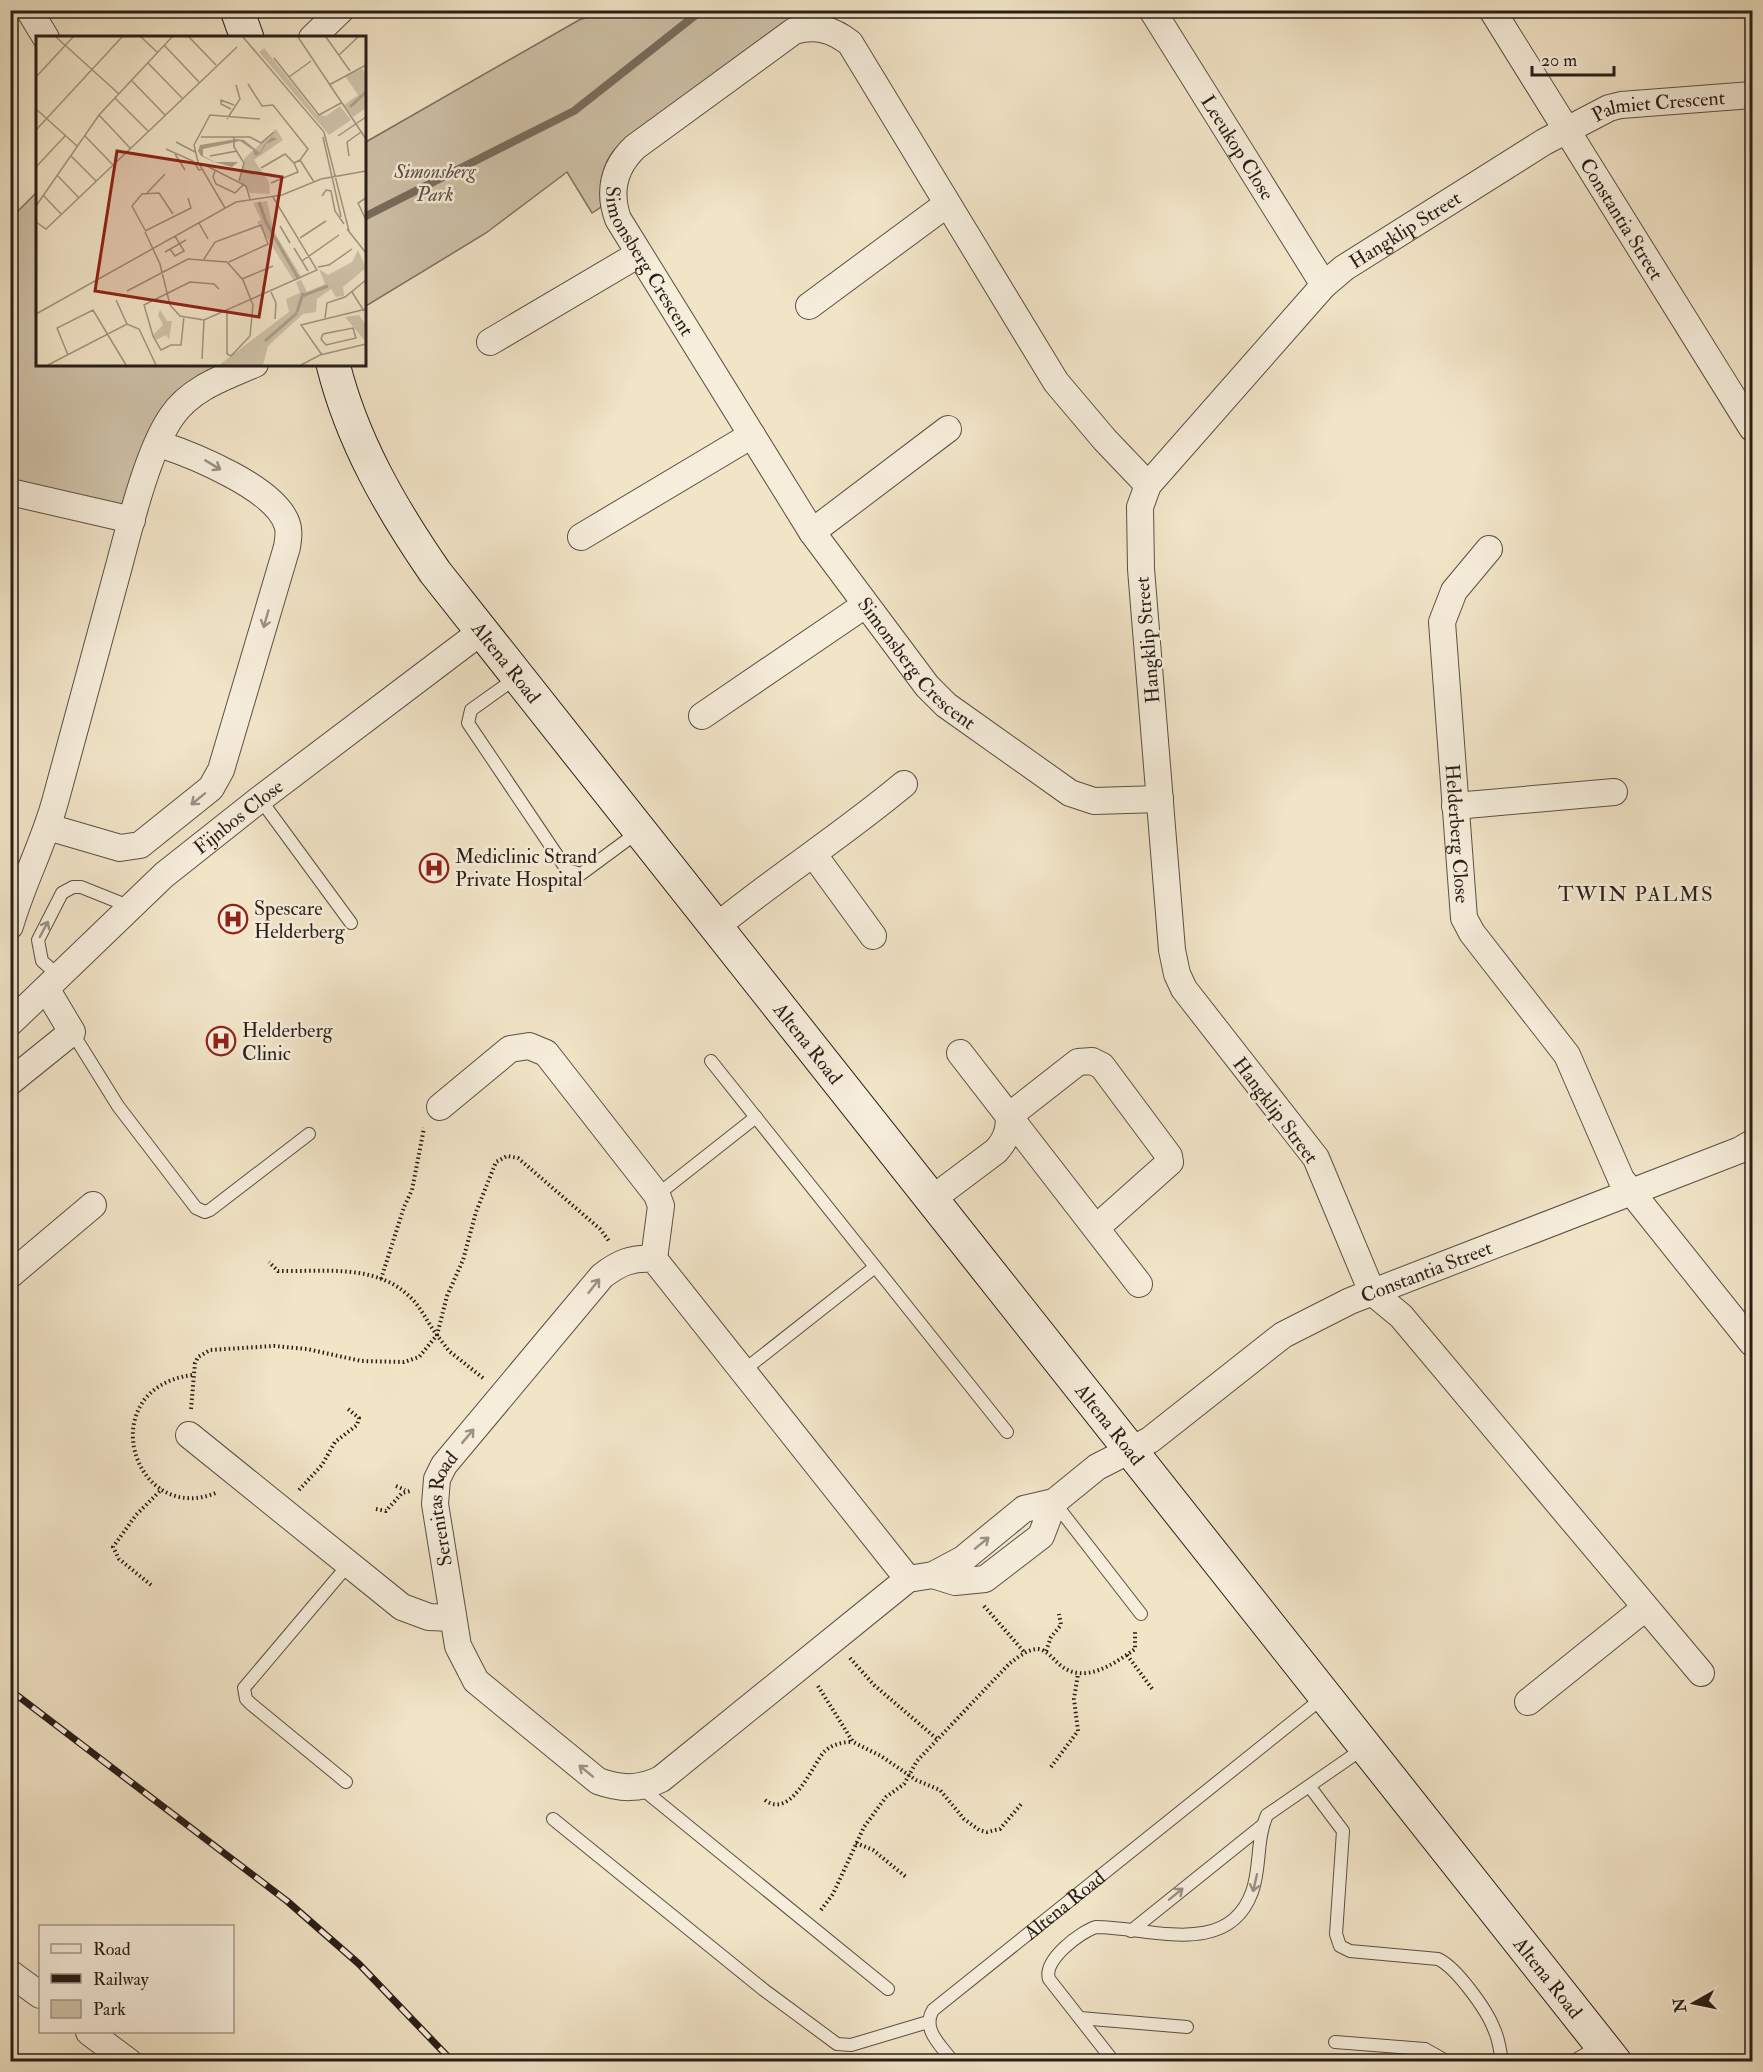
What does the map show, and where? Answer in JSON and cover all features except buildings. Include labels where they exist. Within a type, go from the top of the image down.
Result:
[{"type":"street","points":[[29,10],[45,36]]},
{"type":"street","points":[[237,10],[246,36]]},
{"type":"street","points":[[314,36],[341,10]]},
{"type":"street","name":"Leeukop Close","points":[[1152,10],[1324,285]]},
{"type":"street","name":"Constantia Street","points":[[1492,10],[1749,414]]},
{"type":"street","name":"Simonsberg Crescent","points":[[1148,485],[1105,440],[1056,382],[850,43],[825,28],[804,28],[794,31],[635,147],[620,164],[613,186],[614,208],[639,254],[812,532],[911,668],[946,705],[1070,793],[1094,801],[1160,799]]},
{"type":"street","name":"Palmiet Crescent","points":[[1567,130],[1621,105],[1752,95]]},
{"type":"street","name":"Hangklip Street","points":[[1372,1292],[1316,1158],[1193,1003],[1177,974],[1172,950],[1141,569],[1140,507],[1148,485],[1324,285],[1354,262],[1567,130]]},
{"type":"street","points":[[809,306],[947,204]]},
{"type":"street","points":[[490,342],[639,254]]},
{"type":"street","points":[[10,926],[16,903],[48,827],[132,520],[159,444],[171,417],[183,402],[210,383],[250,366]]},
{"type":"street","name":"Altena Road","points":[[334,366],[355,432],[390,504],[435,572],[1608,2053]]},
{"type":"street","points":[[812,532],[948,429]]},
{"type":"street","points":[[581,537],[752,435]]},
{"type":"street","points":[[48,827],[120,848],[131,849],[140,845],[210,788],[221,770],[287,547],[287,524],[278,508],[267,497],[202,459],[159,444]]},
{"type":"street","points":[[10,492],[132,520]]},
{"type":"street","name":"Helderberg Close","points":[[1490,549],[1454,591],[1442,622],[1462,904],[1472,933],[1567,1056],[1621,1179],[1752,1343]]},
{"type":"street","points":[[702,716],[865,605]]},
{"type":"street","name":"Fijnbos Close","points":[[10,1023],[54,984],[164,875],[260,799],[483,632]]},
{"type":"street","points":[[716,927],[755,895],[814,855],[904,784]]},
{"type":"street","points":[[1455,806],[1614,792]]},
{"type":"street","points":[[814,855],[873,936]]},
{"type":"street","points":[[10,1082],[72,1032],[54,984]]},
{"type":"street","points":[[440,1107],[510,1049],[522,1046],[535,1047],[546,1053],[657,1195],[661,1206],[654,1259],[743,1371],[921,1577],[970,1582]]},
{"type":"street","points":[[960,1053],[1139,1284]]},
{"type":"street","points":[[1009,1116],[1078,1062],[1092,1061],[1102,1066],[1169,1156],[1170,1162],[1096,1228]]},
{"type":"street","points":[[932,1199],[1004,1143],[1009,1129],[1009,1116]]},
{"type":"street","name":"Constantia Street","points":[[1130,1450],[1150,1440],[1283,1335],[1372,1292],[1740,1150],[1752,1143]]},
{"type":"street","points":[[10,1275],[93,1205]]},
{"type":"street","points":[[620,1263],[641,1258],[654,1259]]},
{"type":"street","name":"Serenitas Road","points":[[620,1263],[602,1276],[444,1465],[436,1479],[435,1492],[458,1646],[476,1681],[598,1781],[621,1788],[652,1784],[670,1772],[833,1639],[921,1577],[963,1559],[1024,1509],[1054,1502],[1096,1467],[1130,1450]]},
{"type":"street","points":[[1372,1292],[1401,1316],[1701,1673]]},
{"type":"street","points":[[189,1435],[348,1565],[411,1612],[429,1617],[453,1618]]},
{"type":"street","name":"Serenitas Road","points":[[970,1582],[985,1579],[1041,1536],[1054,1502]]},
{"type":"street","points":[[1528,1702],[1645,1608]]},
{"type":"street","points":[[10,1973],[39,1994]]},
{"type":"street","points":[[92,2033],[129,2061]]},
{"type":"lane","points":[[518,676],[471,710],[468,723],[567,870],[581,874],[640,831]]},
{"type":"lane","points":[[260,799],[351,923]]},
{"type":"lane","points":[[54,984],[42,961],[38,940],[62,893],[73,887],[81,887],[132,907]]},
{"type":"lane","points":[[72,1032],[118,1106],[200,1211],[210,1210],[309,1134]]},
{"type":"lane","points":[[711,1061],[1007,1432]]},
{"type":"lane","points":[[657,1195],[756,1117]]},
{"type":"lane","points":[[743,1371],[875,1267]]},
{"type":"lane","points":[[1054,1502],[1142,1614]]},
{"type":"lane","points":[[346,1782],[251,1704],[246,1699],[244,1688],[348,1565]]},
{"type":"lane","name":"Altena Road","points":[[928,2022],[933,2010],[1325,1696]]},
{"type":"lane","points":[[1131,1931],[1263,1825],[1272,1810],[1310,1787],[1365,1747]]},
{"type":"lane","points":[[640,1787],[888,1989]]},
{"type":"lane","points":[[1310,1787],[1343,1831],[1335,1934],[1340,1946],[1350,1951],[1438,1959],[1449,1966],[1486,2013],[1499,2042],[1502,2061]]},
{"type":"lane","points":[[554,1819],[764,1990],[837,2044],[851,2045],[928,2022],[933,2035],[952,2060]]},
{"type":"lane","points":[[1114,2061],[1049,1979],[1049,1963],[1092,1928],[1106,1927],[1159,1935],[1204,1934],[1232,1921],[1240,1913],[1252,1892],[1263,1825]]},
{"type":"lane","points":[[1080,2018],[1187,2027]]},
{"type":"lane","points":[[1335,2042],[1425,2049],[1448,2061]]},
{"type":"lane","points":[[1572,2061],[1608,2053]]},
{"type":"path","points":[[381,1279],[404,1207],[412,1190],[423,1129],[440,1107]]},
{"type":"path","points":[[189,1435],[195,1363],[198,1357],[210,1350],[290,1347],[361,1362],[404,1362],[419,1357],[437,1335],[447,1296],[463,1260],[476,1212],[493,1169],[502,1157],[518,1158],[600,1228],[612,1245],[620,1263]]},
{"type":"path","points":[[269,1262],[278,1271],[349,1271],[381,1279],[402,1289],[449,1351],[503,1394]]},
{"type":"path","points":[[282,1511],[322,1465],[335,1442],[357,1425],[358,1418],[348,1409]]},
{"type":"path","points":[[396,1486],[406,1491],[435,1492]]},
{"type":"path","points":[[151,1585],[119,1559],[113,1547],[136,1515],[162,1489]]},
{"type":"path","points":[[376,1509],[386,1511],[406,1491]]},
{"type":"path","points":[[970,1582],[981,1604],[1025,1653]]},
{"type":"path","points":[[1046,1652],[1051,1637],[1061,1625],[1059,1614]]},
{"type":"path","points":[[808,1924],[833,1894],[864,1827],[886,1797],[904,1784],[917,1761],[1009,1664],[1025,1653],[1037,1649],[1046,1652],[1061,1666],[1078,1674],[1089,1674],[1135,1649],[1136,1618],[1142,1614]]},
{"type":"path","points":[[833,1639],[874,1685],[937,1739]]},
{"type":"path","points":[[1127,1655],[1154,1690]]},
{"type":"path","points":[[799,1666],[813,1676],[853,1742],[946,1794],[969,1824],[987,1832],[1000,1828],[1023,1802]]},
{"type":"path","points":[[1051,1767],[1078,1731],[1074,1699],[1078,1674]]},
{"type":"path","points":[[765,1800],[774,1805],[793,1796],[809,1779],[824,1752],[837,1744],[853,1742]]},
{"type":"path","points":[[856,1843],[873,1850],[906,1877]]},
{"type":"green space","name":"Simonsberg Park","points":[[606,11],[824,11],[784,22],[617,147],[607,160],[602,175],[601,207],[592,213],[567,172],[486,233],[366,306],[366,142],[579,20]]},
{"type":"green space","points":[[36,193],[36,366],[248,366],[182,401],[131,519],[11,490],[11,218]]},
{"type":"waterway","points":[[366,216],[574,111],[702,10]]},
{"type":"railway","points":[[10,1690],[287,1901],[359,1964],[453,2062]]},
{"type":"place","name":"Mediclinic Strand Private Hospital","points":[[434,868]]},
{"type":"place","name":"Spescare Helderberg","points":[[233,919]]},
{"type":"place","name":"Helderberg Clinic","points":[[221,1041]]},
{"type":"district","name":"TWIN PALMS","points":[[1636,894]]}]
